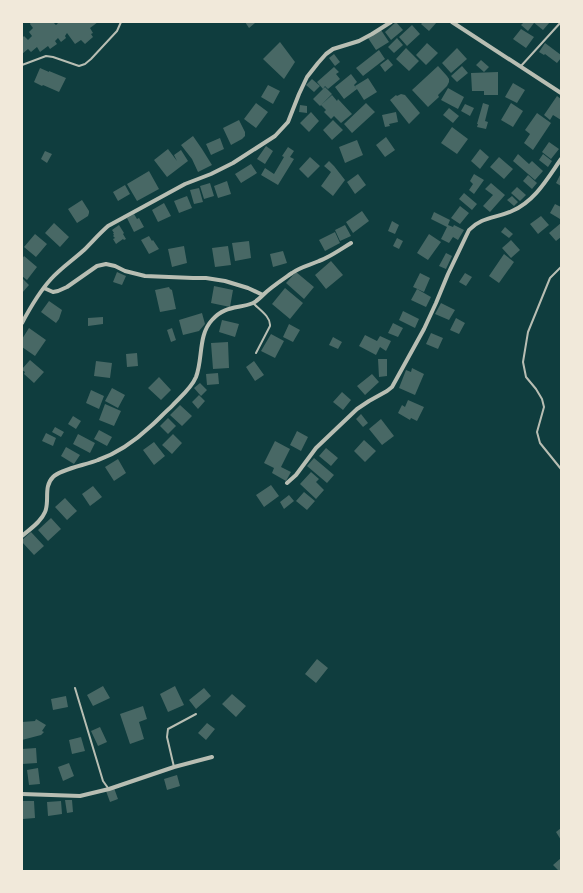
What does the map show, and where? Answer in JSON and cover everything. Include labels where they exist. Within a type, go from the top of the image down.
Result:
[{"type":"street","points":[[22,323],[32,305],[51,279],[108,226],[185,184],[233,163],[275,136],[288,122],[307,77],[326,54],[359,41],[391,22]]},
{"type":"street","points":[[452,22],[561,93]]},
{"type":"street","points":[[287,483],[296,475],[316,448],[357,409],[392,387],[427,322],[469,230],[480,221],[510,212],[523,205],[540,189],[561,159]]},
{"type":"street","points":[[22,536],[41,519],[45,512],[47,489],[53,477],[63,471],[99,460],[118,451],[133,441],[151,427],[193,383],[196,375],[201,346],[211,320],[224,311],[253,303],[292,272],[320,261],[351,243]]},
{"type":"street","points":[[44,288],[53,292],[58,291],[67,287],[97,266],[106,264],[145,276],[206,278],[225,281],[248,288],[263,295]]},
{"type":"street","points":[[22,794],[80,796],[109,789],[174,767],[212,757]]},
{"type":"lane","points":[[22,66],[46,56],[79,66],[85,64],[117,31],[121,22]]},
{"type":"lane","points":[[521,66],[561,22]]},
{"type":"lane","points":[[561,267],[550,278],[528,332],[523,362],[526,377],[536,389],[542,399],[544,407],[537,432],[540,443],[561,469]]},
{"type":"lane","points":[[253,303],[270,322],[270,326],[256,353]]},
{"type":"lane","points":[[75,688],[103,781],[109,789]]},
{"type":"lane","points":[[174,767],[168,737],[168,729],[196,714]]},
{"type":"building","points":[[31,22],[53,22],[56,25],[59,22],[98,22],[90,28],[93,33],[91,34],[93,37],[85,44],[81,40],[75,44],[67,33],[65,36],[66,38],[61,42],[58,38],[55,41],[57,44],[50,49],[48,46],[40,52],[37,47],[31,52],[28,49],[22,54],[22,38],[24,36],[28,40],[32,36],[29,32],[33,28],[30,24]]},
{"type":"building","points":[[245,22],[254,22],[255,23],[249,28]]},
{"type":"building","points":[[396,22],[403,30],[391,40],[385,32]]},
{"type":"building","points":[[423,22],[437,22],[429,31],[421,24]]},
{"type":"building","points":[[524,22],[534,23],[528,31],[521,25]]},
{"type":"building","points":[[533,22],[550,22],[543,30]]},
{"type":"building","points":[[412,25],[420,34],[407,46],[399,37]]},
{"type":"building","points":[[521,29],[534,37],[526,48],[513,39]]},
{"type":"building","points":[[381,30],[389,42],[376,50],[368,38]]},
{"type":"building","points":[[397,38],[403,45],[394,53],[388,47]]},
{"type":"building","points":[[280,42],[295,62],[284,79],[263,59]]},
{"type":"building","points":[[427,43],[438,53],[426,65],[416,55]]},
{"type":"building","points":[[545,43],[561,55],[561,58],[557,63],[545,54],[544,55],[539,52]]},
{"type":"building","points":[[406,48],[419,61],[409,71],[396,59]]},
{"type":"building","points":[[457,48],[467,59],[451,73],[442,63]]},
{"type":"building","points":[[379,50],[385,59],[363,76],[356,68]]},
{"type":"building","points":[[334,54],[340,62],[335,66],[329,58]]},
{"type":"building","points":[[388,59],[393,65],[385,72],[380,65]]},
{"type":"building","points":[[481,60],[489,67],[484,72],[476,65]]},
{"type":"building","points":[[438,66],[447,76],[449,82],[438,95],[439,97],[428,107],[412,90]]},
{"type":"building","points":[[462,66],[468,73],[457,82],[451,76]]},
{"type":"building","points":[[334,67],[339,72],[336,74],[340,79],[328,89],[325,86],[323,89],[317,82]]},
{"type":"building","points":[[40,68],[66,78],[59,92],[34,82]]},
{"type":"building","points":[[498,72],[498,95],[484,95],[484,91],[472,91],[471,73]]},
{"type":"building","points":[[351,74],[357,82],[354,85],[357,89],[344,99],[335,87]]},
{"type":"building","points":[[368,78],[377,92],[364,100],[355,86]]},
{"type":"building","points":[[312,79],[320,86],[314,92],[306,85]]},
{"type":"building","points":[[513,83],[525,90],[517,103],[505,97]]},
{"type":"building","points":[[268,85],[280,91],[273,104],[261,97]]},
{"type":"building","points":[[325,87],[332,94],[320,106],[313,99]]},
{"type":"building","points":[[448,88],[464,97],[458,109],[441,100]]},
{"type":"building","points":[[332,95],[337,101],[338,99],[352,114],[341,123],[334,116],[331,119],[324,112],[326,110],[321,105]]},
{"type":"building","points":[[396,95],[405,95],[420,113],[409,124],[390,100]]},
{"type":"building","points":[[557,96],[561,99],[561,120],[553,115],[550,120],[544,115]]},
{"type":"building","points":[[256,103],[268,112],[256,128],[244,119]]},
{"type":"building","points":[[366,103],[375,112],[352,133],[344,124]]},
{"type":"building","points":[[483,103],[489,105],[485,121],[488,122],[486,129],[477,127]]},
{"type":"building","points":[[511,103],[523,111],[513,127],[501,120]]},
{"type":"building","points":[[465,104],[474,108],[470,116],[461,111]]},
{"type":"building","points":[[300,105],[307,106],[307,113],[299,112]]},
{"type":"building","points":[[449,108],[459,116],[453,123],[443,115]]},
{"type":"building","points":[[311,112],[319,121],[309,132],[300,123]]},
{"type":"building","points":[[396,112],[398,122],[389,124],[390,126],[385,127],[382,115]]},
{"type":"building","points":[[537,113],[551,123],[533,150],[524,143],[530,134],[525,130]]},
{"type":"building","points":[[239,120],[245,132],[245,136],[231,145],[223,128]]},
{"type":"building","points":[[333,120],[343,130],[332,140],[323,130]]},
{"type":"building","points":[[452,127],[468,139],[457,154],[441,143]]},
{"type":"building","points":[[193,136],[212,165],[198,172],[192,159],[181,145]]},
{"type":"building","points":[[386,137],[395,150],[385,157],[376,145]]},
{"type":"building","points":[[220,138],[224,149],[211,155],[206,144]]},
{"type":"building","points":[[357,140],[363,155],[345,163],[339,147]]},
{"type":"building","points":[[549,142],[559,149],[551,159],[542,152]]},
{"type":"building","points":[[266,146],[273,151],[265,164],[257,159]]},
{"type":"building","points":[[288,147],[294,151],[290,157],[294,159],[278,185],[261,175],[265,168],[274,174]]},
{"type":"building","points":[[168,149],[177,161],[174,155],[181,150],[188,161],[167,177],[154,160]]},
{"type":"building","points":[[480,149],[489,157],[480,169],[471,161]]},
{"type":"building","points":[[45,151],[52,154],[47,163],[41,159]]},
{"type":"building","points":[[518,154],[529,164],[532,161],[543,171],[535,180],[513,161]]},
{"type":"building","points":[[543,154],[552,161],[548,167],[539,160]]},
{"type":"building","points":[[310,157],[320,166],[308,178],[299,169]]},
{"type":"building","points":[[499,157],[513,169],[504,179],[490,167]]},
{"type":"building","points":[[329,161],[345,180],[333,196],[321,186],[331,172],[324,166]]},
{"type":"building","points":[[251,164],[257,173],[241,183],[235,174]]},
{"type":"building","points":[[149,171],[159,189],[137,201],[127,184]]},
{"type":"building","points":[[561,173],[561,186],[556,183]]},
{"type":"building","points":[[358,174],[366,185],[355,194],[347,182]]},
{"type":"building","points":[[474,174],[484,180],[474,194],[469,190],[473,184],[470,181]]},
{"type":"building","points":[[528,175],[537,183],[532,189],[523,181]]},
{"type":"building","points":[[227,181],[231,194],[218,198],[214,186]]},
{"type":"building","points":[[210,183],[214,196],[204,199],[200,186]]},
{"type":"building","points":[[491,183],[505,195],[490,212],[483,206],[493,195],[485,189]]},
{"type":"building","points":[[125,185],[130,194],[118,201],[113,192]]},
{"type":"building","points":[[517,187],[526,195],[520,201],[511,193]]},
{"type":"building","points":[[199,188],[203,202],[194,204],[190,190]]},
{"type":"building","points":[[464,193],[477,204],[472,210],[459,199]]},
{"type":"building","points":[[187,196],[192,208],[179,213],[174,201]]},
{"type":"building","points":[[512,196],[518,202],[514,206],[507,200]]},
{"type":"building","points":[[82,200],[89,213],[88,216],[77,223],[68,209]]},
{"type":"building","points":[[164,203],[171,216],[158,222],[152,210]]},
{"type":"building","points":[[555,204],[561,207],[560,219],[550,213]]},
{"type":"building","points":[[460,206],[469,213],[460,224],[451,218]]},
{"type":"building","points":[[362,211],[369,221],[353,233],[346,222]]},
{"type":"building","points":[[434,212],[450,220],[448,225],[453,227],[454,225],[464,230],[458,240],[453,237],[449,243],[441,239],[447,227],[431,219]]},
{"type":"building","points":[[134,214],[137,219],[139,218],[144,227],[134,232],[127,218]]},
{"type":"building","points":[[541,216],[549,225],[538,234],[530,224]]},
{"type":"building","points":[[392,221],[399,225],[395,234],[388,231]]},
{"type":"building","points":[[54,223],[69,237],[60,247],[45,233]]},
{"type":"building","points":[[561,223],[561,237],[556,241],[549,233]]},
{"type":"building","points":[[119,225],[126,239],[123,239],[116,244],[113,239],[115,238],[112,230]]},
{"type":"building","points":[[345,225],[351,236],[340,241],[335,230]]},
{"type":"building","points":[[505,227],[513,234],[509,238],[501,232]]},
{"type":"building","points":[[335,232],[340,243],[325,251],[319,240]]},
{"type":"building","points":[[35,234],[47,244],[36,257],[24,247]]},
{"type":"building","points":[[429,234],[441,242],[428,260],[417,253]]},
{"type":"building","points":[[149,236],[159,249],[149,254],[141,240]]},
{"type":"building","points":[[397,238],[403,241],[399,249],[393,246]]},
{"type":"building","points":[[511,240],[520,250],[511,258],[502,248]]},
{"type":"building","points":[[249,241],[251,258],[235,261],[232,243]]},
{"type":"building","points":[[184,246],[187,263],[172,267],[168,249]]},
{"type":"building","points":[[228,246],[231,265],[215,267],[212,248]]},
{"type":"building","points":[[283,251],[287,263],[273,267],[270,254]]},
{"type":"building","points":[[446,253],[452,256],[446,269],[439,266]]},
{"type":"building","points":[[504,254],[514,262],[499,283],[489,276]]},
{"type":"building","points":[[24,256],[37,267],[27,280],[22,276],[22,259]]},
{"type":"building","points":[[331,261],[343,275],[326,289],[315,275]]},
{"type":"building","points":[[117,272],[126,276],[122,285],[113,282]]},
{"type":"building","points":[[296,272],[314,287],[304,299],[286,283]]},
{"type":"building","points":[[420,273],[430,278],[424,292],[413,287]]},
{"type":"building","points":[[465,273],[472,277],[466,286],[459,282]]},
{"type":"building","points":[[22,278],[29,285],[22,293]]},
{"type":"building","points":[[214,286],[233,290],[230,307],[211,303]]},
{"type":"building","points":[[169,287],[172,290],[176,309],[160,312],[155,290]]},
{"type":"building","points":[[285,288],[303,303],[290,319],[272,304]]},
{"type":"building","points":[[417,289],[431,297],[426,307],[411,300]]},
{"type":"building","points":[[49,301],[62,310],[56,323],[41,312]]},
{"type":"building","points":[[441,303],[455,310],[449,320],[435,314]]},
{"type":"building","points":[[403,311],[419,319],[415,328],[399,320]]},
{"type":"building","points":[[202,313],[205,324],[199,331],[183,335],[179,320]]},
{"type":"building","points":[[103,317],[103,324],[88,326],[88,318]]},
{"type":"building","points":[[456,318],[465,323],[459,334],[450,330]]},
{"type":"building","points":[[222,320],[239,324],[235,337],[219,332]]},
{"type":"building","points":[[393,323],[403,328],[398,337],[388,333]]},
{"type":"building","points":[[289,324],[300,330],[293,342],[283,337]]},
{"type":"building","points":[[29,328],[46,340],[35,356],[22,347],[22,339]]},
{"type":"building","points":[[172,328],[176,340],[171,342],[167,330]]},
{"type":"building","points":[[431,333],[443,338],[438,349],[426,344]]},
{"type":"building","points":[[271,334],[284,341],[275,358],[261,351]]},
{"type":"building","points":[[365,335],[377,341],[380,336],[391,341],[386,351],[380,347],[376,355],[359,346]]},
{"type":"building","points":[[333,337],[342,342],[338,349],[329,345]]},
{"type":"building","points":[[228,342],[229,368],[213,369],[211,343]]},
{"type":"building","points":[[137,353],[138,366],[127,367],[126,354]]},
{"type":"building","points":[[378,359],[387,359],[387,376],[379,377]]},
{"type":"building","points":[[30,360],[44,372],[34,383],[24,374],[25,372],[22,370]]},
{"type":"building","points":[[96,361],[112,363],[110,378],[94,376]]},
{"type":"building","points":[[254,361],[264,375],[255,381],[246,367]]},
{"type":"building","points":[[412,368],[424,374],[415,395],[399,388],[406,370],[411,372]]},
{"type":"building","points":[[218,373],[219,384],[207,385],[206,374]]},
{"type":"building","points":[[372,374],[379,382],[365,395],[357,386]]},
{"type":"building","points":[[159,377],[171,390],[161,400],[148,388]]},
{"type":"building","points":[[200,383],[207,390],[201,396],[194,388]]},
{"type":"building","points":[[112,388],[125,395],[118,408],[105,401]]},
{"type":"building","points":[[91,390],[104,396],[99,409],[86,403]]},
{"type":"building","points":[[342,392],[351,400],[343,410],[333,402]]},
{"type":"building","points":[[199,395],[205,401],[198,409],[192,402]]},
{"type":"building","points":[[408,400],[424,407],[417,421],[411,418],[410,420],[398,413],[402,405],[405,407]]},
{"type":"building","points":[[105,404],[121,411],[114,426],[99,420]]},
{"type":"building","points":[[180,405],[192,416],[182,426],[170,415]]},
{"type":"building","points":[[361,414],[368,423],[363,427],[356,419]]},
{"type":"building","points":[[73,416],[81,421],[76,429],[68,424]]},
{"type":"building","points":[[168,418],[176,426],[168,434],[160,426]]},
{"type":"building","points":[[381,419],[394,436],[382,445],[369,429]]},
{"type":"building","points":[[55,427],[64,432],[61,437],[52,432]]},
{"type":"building","points":[[99,430],[112,437],[107,446],[94,439]]},
{"type":"building","points":[[297,431],[308,437],[301,451],[290,445]]},
{"type":"building","points":[[46,433],[56,438],[53,446],[42,441]]},
{"type":"building","points":[[78,434],[95,443],[90,453],[73,444]]},
{"type":"building","points":[[173,434],[182,443],[172,454],[162,445]]},
{"type":"building","points":[[364,440],[376,451],[365,462],[354,451]]},
{"type":"building","points":[[275,441],[290,449],[281,467],[291,472],[286,481],[272,473],[274,468],[264,463]]},
{"type":"building","points":[[154,442],[165,456],[154,465],[143,450]]},
{"type":"building","points":[[66,447],[80,455],[74,464],[61,456]]},
{"type":"building","points":[[326,448],[338,458],[331,466],[319,456]]},
{"type":"building","points":[[314,458],[334,475],[327,483],[307,466]]},
{"type":"building","points":[[118,459],[126,473],[114,481],[105,467]]},
{"type":"building","points":[[311,472],[319,479],[316,482],[324,490],[316,499],[300,484]]},
{"type":"building","points":[[271,485],[279,496],[264,507],[256,495]]},
{"type":"building","points":[[93,486],[102,497],[90,506],[82,494]]},
{"type":"building","points":[[304,492],[315,501],[307,510],[296,501]]},
{"type":"building","points":[[289,495],[294,501],[284,509],[280,502]]},
{"type":"building","points":[[65,498],[77,511],[67,520],[55,507]]},
{"type":"building","points":[[51,518],[61,529],[48,541],[38,530]]},
{"type":"building","points":[[31,532],[44,546],[34,555],[22,542],[22,540]]},
{"type":"building","points":[[317,659],[328,668],[316,683],[305,674]]},
{"type":"building","points":[[103,686],[110,698],[93,706],[87,695]]},
{"type":"building","points":[[175,686],[184,705],[168,712],[160,694]]},
{"type":"building","points":[[204,688],[211,696],[196,709],[189,700]]},
{"type":"building","points":[[232,694],[246,706],[236,717],[222,704]]},
{"type":"building","points":[[66,696],[68,707],[53,710],[51,699]]},
{"type":"building","points":[[143,706],[147,719],[139,722],[144,739],[130,744],[120,714]]},
{"type":"building","points":[[36,719],[46,725],[42,731],[44,732],[41,735],[22,740],[22,722],[35,721]]},
{"type":"building","points":[[207,723],[215,729],[206,740],[198,733]]},
{"type":"building","points":[[100,727],[107,742],[98,746],[91,731]]},
{"type":"building","points":[[81,737],[85,751],[72,754],[69,740]]},
{"type":"building","points":[[36,748],[37,763],[22,764],[22,749]]},
{"type":"building","points":[[69,763],[74,776],[63,781],[58,767]]},
{"type":"building","points":[[38,768],[40,784],[29,785],[27,770]]},
{"type":"building","points":[[177,775],[180,786],[167,790],[164,779]]},
{"type":"building","points":[[114,788],[118,799],[110,802],[106,791]]},
{"type":"building","points":[[65,800],[72,800],[73,812],[67,813]]},
{"type":"building","points":[[22,801],[34,801],[35,818],[23,819]]},
{"type":"building","points":[[61,801],[62,814],[48,816],[47,802]]},
{"type":"building","points":[[561,828],[561,840],[556,832]]},
{"type":"building","points":[[561,858],[561,871],[559,871],[553,865]]}]
